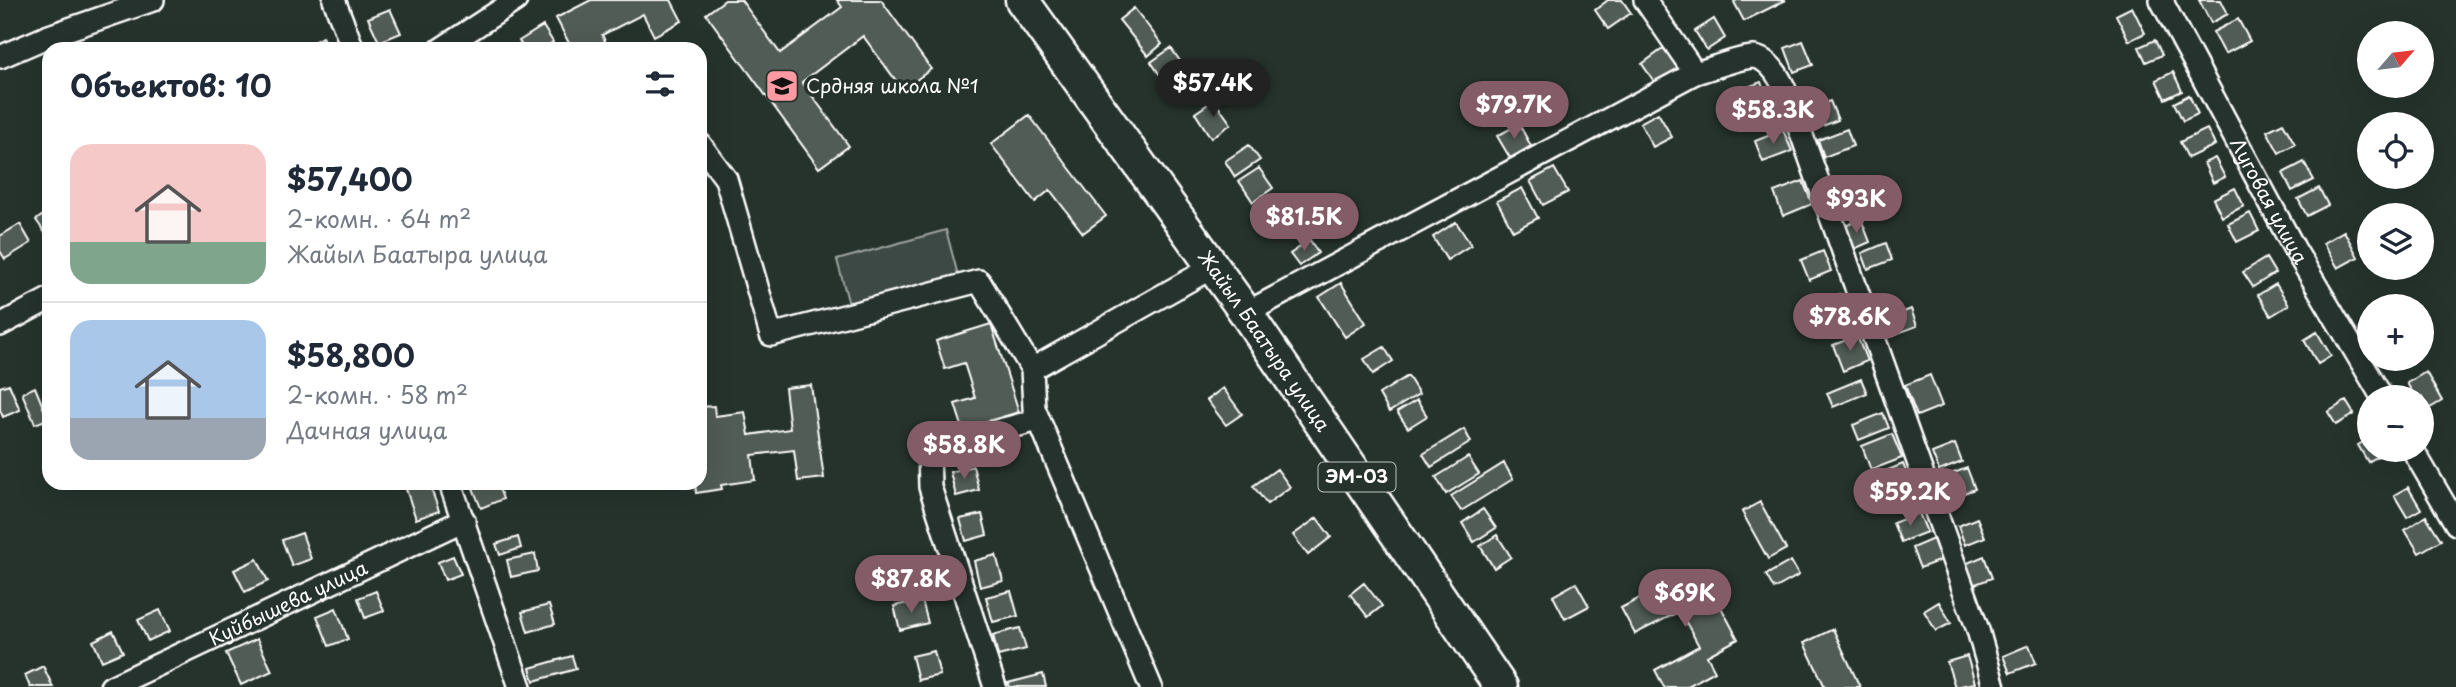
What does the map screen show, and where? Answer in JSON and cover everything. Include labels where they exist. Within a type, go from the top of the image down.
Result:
[{"type":"highway","name":"Жайыл Баатыра улица","points":[[1021,0],[1246,313],[1501,687]]},
{"type":"street","points":[[0,57],[49,36],[153,0]]},
{"type":"street","points":[[334,0],[350,42]]},
{"type":"street","points":[[452,42],[516,0]]},
{"type":"street","points":[[1644,0],[1695,73]]},
{"type":"street","name":"Луговая улица","points":[[2161,0],[2294,248],[2375,385]]},
{"type":"street","points":[[1246,313],[1695,73],[1752,57],[1765,61],[1777,72],[1801,133],[1978,630],[1994,687]]},
{"type":"street","points":[[707,153],[726,179],[771,335],[979,281],[1032,369],[1034,408],[1038,420],[1151,687]]},
{"type":"street","points":[[1032,369],[1213,267]]},
{"type":"street","points":[[0,325],[42,303]]},
{"type":"street","points":[[995,687],[930,487],[929,449],[1038,420]]},
{"type":"street","points":[[2420,462],[2456,524]]},
{"type":"street","points":[[453,490],[520,687]]},
{"type":"street","name":"Куйбышева улица","points":[[111,687],[464,520]]},
{"type":"shaded area","points":[[946,230],[959,279],[850,308],[837,260]]},
{"type":"building","points":[[591,0],[671,0],[682,21],[654,36],[643,14],[602,35],[606,42],[568,42],[556,18]]},
{"type":"building","name":"Срдняя школа №1","points":[[725,0],[741,0],[780,53],[842,7],[837,0],[881,0],[931,69],[903,90],[863,36],[802,82],[849,146],[819,168],[706,14]]},
{"type":"building","points":[[1608,0],[1622,0],[1631,13],[1608,29],[1595,10]]},
{"type":"building","points":[[1786,0],[1744,21],[1734,2]]},
{"type":"building","points":[[2199,0],[2221,0],[2228,14],[2211,23]]},
{"type":"building","points":[[2132,7],[2145,33],[2129,41],[2116,15]]},
{"type":"building","points":[[1134,8],[1162,44],[1148,56],[1119,20]]},
{"type":"building","points":[[390,9],[401,33],[379,42],[368,18]]},
{"type":"building","points":[[1714,19],[1725,38],[1707,50],[1695,31]]},
{"type":"building","points":[[2238,19],[2250,41],[2225,54],[2213,32]]},
{"type":"building","points":[[543,26],[553,42],[520,42]]},
{"type":"building","points":[[2155,40],[2162,55],[2146,62],[2139,47]]},
{"type":"building","points":[[1803,41],[1813,65],[1794,72],[1785,48]]},
{"type":"building","points":[[1171,48],[1187,71],[1167,85],[1151,62]]},
{"type":"building","points":[[1664,48],[1678,68],[1656,84],[1642,64]]},
{"type":"building","points":[[2173,72],[2182,91],[2165,99],[2156,80]]},
{"type":"building","points":[[1761,82],[1766,96],[1745,104],[1739,90]]},
{"type":"building","points":[[2189,95],[2198,114],[2183,121],[2174,103]]},
{"type":"building","points":[[1214,100],[1231,124],[1211,138],[1195,113]]},
{"type":"building","points":[[1830,101],[1838,120],[1815,129],[1808,110]]},
{"type":"building","points":[[1658,113],[1672,137],[1653,147],[1640,123]]},
{"type":"building","points":[[1029,115],[1106,216],[1083,233],[1050,190],[1035,202],[991,144]]},
{"type":"building","points":[[2283,123],[2295,144],[2279,153],[2267,131]]},
{"type":"building","points":[[1519,124],[1531,146],[1510,158],[1497,136]]},
{"type":"building","points":[[1847,129],[1853,146],[1824,157],[1818,140]]},
{"type":"building","points":[[2207,129],[2215,145],[2188,158],[2180,142]]},
{"type":"building","points":[[1783,130],[1792,151],[1763,162],[1755,141]]},
{"type":"building","points":[[1249,145],[1260,160],[1235,177],[1225,161]]},
{"type":"building","points":[[2215,158],[2225,177],[2213,183],[2204,163]]},
{"type":"building","points":[[2304,162],[2314,180],[2292,191],[2283,173]]},
{"type":"building","points":[[1259,168],[1273,188],[1253,202],[1239,181]]},
{"type":"building","points":[[1554,168],[1568,192],[1543,205],[1530,181]]},
{"type":"building","points":[[1862,178],[1871,200],[1848,209],[1839,187]]},
{"type":"building","points":[[1803,181],[1812,204],[1783,216],[1774,192]]},
{"type":"building","points":[[1522,188],[1538,218],[1513,231],[1497,201]]},
{"type":"building","points":[[2235,188],[2244,206],[2222,217],[2213,199]]},
{"type":"building","points":[[2319,188],[2328,205],[2307,216],[2298,199]]},
{"type":"building","points":[[1282,206],[1296,225],[1277,238],[1264,218]]},
{"type":"building","points":[[2250,213],[2259,231],[2237,242],[2228,224]]},
{"type":"building","points":[[42,216],[42,228],[36,220]]},
{"type":"building","points":[[1861,219],[1870,242],[1852,250],[1843,227]]},
{"type":"building","points":[[1456,222],[1471,245],[1447,260],[1433,237]]},
{"type":"building","points":[[20,224],[31,243],[5,259],[0,251],[0,236]]},
{"type":"building","points":[[2344,231],[2357,258],[2338,268],[2323,243]]},
{"type":"building","points":[[1310,240],[1318,253],[1299,266],[1290,254]]},
{"type":"building","points":[[1886,243],[1892,260],[1868,269],[1862,253]]},
{"type":"building","points":[[1823,251],[1831,271],[1809,280],[1801,260]]},
{"type":"building","points":[[2266,258],[2275,273],[2253,287],[2243,272]]},
{"type":"building","points":[[1341,283],[1366,323],[1345,337],[1319,297]]},
{"type":"building","points":[[2276,284],[2289,305],[2271,316],[2258,295]]},
{"type":"building","points":[[1840,294],[1849,316],[1825,325],[1816,303]]},
{"type":"building","points":[[1911,309],[1917,326],[1890,336],[1884,320]]},
{"type":"building","points":[[991,324],[1019,412],[963,429],[955,404],[975,398],[964,363],[945,369],[936,341]]},
{"type":"building","points":[[2317,332],[2331,356],[2318,364],[2304,340]]},
{"type":"building","points":[[1857,336],[1867,361],[1843,371],[1833,345]]},
{"type":"building","points":[[1384,347],[1393,361],[1373,374],[1364,359]]},
{"type":"building","points":[[2426,372],[2433,385],[2408,385],[2407,383]]},
{"type":"building","points":[[1930,375],[1942,406],[1917,416],[1905,385]]},
{"type":"building","points":[[1408,376],[1419,394],[1389,412],[1379,394]]},
{"type":"building","points":[[1861,379],[1867,393],[1833,407],[1827,393]]},
{"type":"building","points":[[9,384],[20,410],[3,417],[0,410],[0,387]]},
{"type":"building","points":[[811,385],[824,478],[798,481],[794,450],[752,455],[755,480],[721,485],[722,489],[696,493],[696,490],[707,490],[707,406],[714,406],[715,416],[745,412],[749,435],[790,429],[785,388]]},
{"type":"building","points":[[2434,386],[2442,401],[2434,406]]},
{"type":"building","points":[[35,387],[42,404],[42,421],[35,424],[22,393]]},
{"type":"building","points":[[1223,388],[1242,414],[1226,425],[1207,400]]},
{"type":"building","points":[[1417,400],[1427,416],[1408,428],[1397,412]]},
{"type":"building","points":[[2346,401],[2354,414],[2336,425],[2328,412]]},
{"type":"building","points":[[1883,413],[1889,428],[1859,440],[1853,425]]},
{"type":"building","points":[[1464,429],[1471,442],[1431,467],[1423,454]]},
{"type":"building","points":[[1892,434],[1902,458],[1871,470],[1862,446]]},
{"type":"building","points":[[1955,444],[1962,462],[1939,471],[1932,453]]},
{"type":"building","points":[[1468,457],[1479,474],[1446,494],[1436,477]]},
{"type":"building","points":[[1504,463],[1513,479],[1461,511],[1451,496]]},
{"type":"building","points":[[1903,464],[1910,481],[1880,493],[1873,476]]},
{"type":"building","points":[[973,466],[979,490],[956,496],[950,472]]},
{"type":"building","points":[[1967,468],[1975,489],[1948,499],[1940,478]]},
{"type":"building","points":[[1277,469],[1290,487],[1267,504],[1253,486]]},
{"type":"building","points":[[2408,487],[2421,509],[2407,517],[2394,495]]},
{"type":"building","points":[[406,490],[432,490],[439,511],[416,519]]},
{"type":"building","points":[[474,490],[500,490],[503,499],[481,508]]},
{"type":"building","points":[[1760,502],[1786,549],[1768,559],[1742,512]]},
{"type":"building","points":[[1483,509],[1496,528],[1474,542],[1462,523]]},
{"type":"building","points":[[1919,513],[1927,532],[1901,542],[1893,523]]},
{"type":"building","points":[[982,514],[987,535],[966,541],[960,519]]},
{"type":"building","points":[[2426,516],[2441,540],[2419,553],[2405,530]]},
{"type":"building","points":[[1317,518],[1331,537],[1308,555],[1293,535]]},
{"type":"building","points":[[1977,518],[1985,537],[1965,545],[1958,526]]},
{"type":"building","points":[[302,533],[311,559],[292,566],[282,540]]},
{"type":"building","points":[[1497,535],[1511,557],[1494,568],[1480,546]]},
{"type":"building","points":[[518,537],[521,548],[500,555],[496,544]]},
{"type":"building","points":[[1933,539],[1941,560],[1920,568],[1912,548]]},
{"type":"building","points":[[535,554],[538,571],[511,577],[507,560]]},
{"type":"building","points":[[996,555],[1003,581],[980,587],[974,561]]},
{"type":"building","points":[[453,556],[461,574],[445,580],[438,562]]},
{"type":"building","points":[[1984,556],[1992,578],[1973,585],[1965,564]]},
{"type":"building","points":[[257,559],[268,581],[245,592],[234,570]]},
{"type":"building","points":[[1791,561],[1799,575],[1774,589],[1766,575]]},
{"type":"building","points":[[1707,581],[1738,639],[1707,656],[1715,671],[1686,687],[1664,687],[1655,670],[1699,646],[1680,611],[1635,634],[1621,608],[1668,583],[1675,597]]},
{"type":"building","points":[[1364,583],[1382,606],[1368,617],[1350,594]]},
{"type":"building","points":[[1576,583],[1589,606],[1565,619],[1553,596]]},
{"type":"building","points":[[376,591],[384,611],[365,618],[358,598]]},
{"type":"building","points":[[1011,591],[1018,616],[993,622],[986,597]]},
{"type":"building","points":[[922,600],[928,623],[900,630],[894,606]]},
{"type":"building","points":[[1939,602],[1951,623],[1936,631],[1924,611]]},
{"type":"building","points":[[549,605],[555,624],[528,632],[522,612]]},
{"type":"building","points":[[336,608],[348,639],[329,646],[317,616]]},
{"type":"building","points":[[160,610],[170,631],[148,641],[138,620]]},
{"type":"building","points":[[1020,628],[1026,649],[998,656],[993,635]]},
{"type":"building","points":[[1833,629],[1860,687],[1825,687],[1804,643]]},
{"type":"building","points":[[113,631],[123,652],[102,661],[93,641]]},
{"type":"building","points":[[257,639],[272,671],[241,685],[226,653]]},
{"type":"building","points":[[2029,645],[2036,663],[2010,673],[2003,656]]},
{"type":"building","points":[[934,651],[940,675],[918,680],[912,656]]},
{"type":"building","points":[[572,656],[576,669],[534,681],[530,668]]},
{"type":"building","points":[[1967,656],[1975,683],[1955,687],[1947,662]]},
{"type":"building","points":[[43,666],[53,687],[30,687],[25,675]]},
{"type":"building","points":[[1043,674],[1046,687],[1010,687],[1008,683]]},
{"type":"place","name":"Срдняя школа №1","points":[[782,86]]}]
